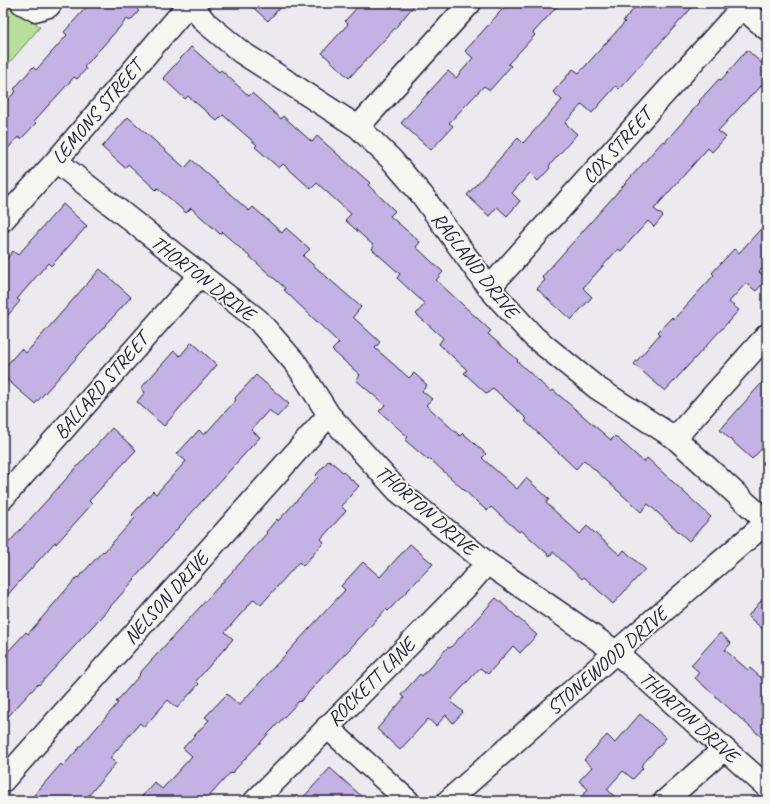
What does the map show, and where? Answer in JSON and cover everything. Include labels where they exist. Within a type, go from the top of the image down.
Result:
[{"type":"street","points":[[22,3],[35,10],[49,6],[51,3]]},
{"type":"street","name":"RAGLAND DRIVE","points":[[190,3],[205,22],[241,52],[358,127],[391,159],[422,195],[489,288],[534,337],[597,388],[675,438],[767,522]]},
{"type":"street","name":"LEMONS STREET","points":[[3,220],[56,161],[190,3]]},
{"type":"street","points":[[358,127],[470,3]]},
{"type":"street","points":[[742,4],[767,29]]},
{"type":"street","name":"COX STREET","points":[[489,288],[742,4]]},
{"type":"street","name":"THORTON DRIVE","points":[[56,161],[258,320],[297,365],[329,415],[398,491],[487,563],[616,652],[767,787]]},
{"type":"street","name":"BALLARD STREET","points":[[3,498],[200,275]]},
{"type":"street","points":[[675,438],[767,335]]},
{"type":"street","name":"NELSON DRIVE","points":[[3,781],[329,415]]},
{"type":"street","name":"STONEWOOD DRIVE","points":[[448,801],[616,652],[767,522]]},
{"type":"street","name":"ROCKETT LANE","points":[[255,801],[468,585],[487,563]]},
{"type":"street","points":[[327,727],[408,801]]},
{"type":"street","points":[[665,801],[724,749]]},
{"type":"green space","points":[[3,3],[13,3],[40,27],[3,70]]},
{"type":"building","points":[[90,3],[131,3],[139,11],[130,21],[127,19],[84,67],[86,69],[77,79],[74,77],[34,121],[36,123],[21,139],[18,137],[3,154],[3,105],[16,91],[14,89],[33,67],[36,70],[67,35],[64,32]]},
{"type":"building","points":[[248,3],[284,3],[268,21]]},
{"type":"building","points":[[361,3],[416,3],[349,78],[322,53],[348,24],[345,21]]},
{"type":"building","points":[[508,3],[560,3],[533,33],[535,35],[508,64],[511,66],[490,90],[484,86],[449,123],[453,126],[431,150],[401,123],[448,71],[456,78],[473,58],[465,51]]},
{"type":"building","points":[[639,3],[696,3],[619,89],[616,86],[592,113],[582,104],[565,123],[577,134],[538,181],[530,173],[512,193],[520,201],[507,216],[497,207],[489,216],[467,195],[518,138],[523,143],[562,100],[553,92],[573,69],[579,73],[625,22],[623,21]]},
{"type":"building","points":[[191,47],[219,72],[221,70],[249,96],[252,93],[281,119],[283,116],[312,142],[317,136],[370,183],[368,185],[395,211],[390,216],[420,242],[416,247],[443,272],[436,280],[491,331],[488,334],[551,392],[553,390],[611,440],[615,436],[644,462],[647,458],[711,517],[689,541],[648,504],[641,512],[584,460],[576,469],[525,421],[527,419],[493,388],[487,394],[464,373],[467,370],[439,344],[443,338],[416,314],[425,304],[397,278],[400,274],[372,249],[374,246],[345,220],[351,214],[317,183],[311,189],[283,164],[279,168],[255,147],[257,145],[223,115],[217,121],[188,96],[185,99],[163,78]]},
{"type":"building","points":[[747,50],[767,68],[767,79],[718,131],[726,137],[712,152],[708,148],[654,209],[663,216],[654,227],[648,221],[621,251],[618,249],[583,288],[592,297],[571,320],[537,289],[545,280],[542,277],[663,141],[665,142],[700,102],[699,101],[719,79],[721,80]]},
{"type":"building","points":[[128,117],[185,168],[192,160],[249,211],[253,207],[282,233],[286,228],[310,249],[303,256],[361,307],[353,317],[380,342],[375,348],[409,378],[414,373],[427,385],[422,391],[432,399],[426,405],[460,436],[463,433],[486,454],[482,458],[517,489],[526,478],[549,499],[546,503],[580,534],[587,526],[620,555],[624,550],[645,569],[613,604],[584,577],[582,579],[553,552],[550,556],[521,530],[519,532],[491,507],[487,511],[430,459],[428,460],[405,440],[408,437],[379,411],[385,405],[356,380],[360,375],[332,350],[339,343],[284,290],[285,288],[222,232],[220,234],[191,208],[186,213],[158,188],[156,190],[128,164],[125,168],[102,147]]},
{"type":"building","points":[[63,204],[87,226],[51,266],[48,263],[17,299],[20,301],[3,321],[3,263],[13,251],[18,255]]},
{"type":"building","points":[[767,222],[767,263],[759,272],[767,279],[756,291],[746,283],[729,302],[739,310],[665,391],[634,364],[660,334],[658,332],[672,317],[674,319],[714,275],[712,273],[734,249],[739,253]]},
{"type":"building","points":[[100,269],[131,297],[35,404],[3,376],[3,369],[21,349],[26,353]]},
{"type":"building","points":[[192,342],[217,365],[164,426],[137,402],[145,392],[141,388],[174,351],[180,356]]},
{"type":"building","points":[[256,375],[289,404],[277,417],[269,410],[251,430],[260,437],[74,647],[3,722],[3,657],[26,632],[28,634],[77,577],[78,578],[103,551],[104,552],[135,518],[132,515],[153,491],[156,494],[186,461],[177,454],[199,430],[204,435],[236,400],[235,398]]},
{"type":"building","points":[[767,377],[767,443],[752,459],[720,430]]},
{"type":"building","points":[[112,428],[136,450],[89,501],[92,504],[56,544],[55,542],[3,600],[3,549]]},
{"type":"building","points":[[329,460],[359,486],[341,506],[346,511],[321,539],[324,542],[303,566],[299,562],[261,605],[254,599],[225,632],[233,639],[196,681],[199,684],[177,708],[168,700],[144,727],[140,723],[110,758],[116,763],[84,801],[29,801],[61,764],[63,766],[118,703],[116,702],[140,675],[139,674],[267,533],[266,532],[277,519],[278,521],[318,477],[316,475]]},
{"type":"building","points":[[410,544],[433,564],[388,611],[386,609],[326,675],[325,674],[300,702],[299,701],[205,801],[138,801],[154,782],[162,789],[192,756],[183,748],[209,720],[205,717],[227,694],[239,705],[345,590],[341,586],[363,562],[380,577]]},
{"type":"building","points":[[767,594],[767,633],[748,616]]},
{"type":"building","points":[[496,598],[537,635],[520,653],[513,646],[488,674],[480,668],[450,701],[463,712],[453,723],[446,715],[436,726],[428,719],[400,750],[377,729],[404,698],[401,695],[420,674],[422,676]]},
{"type":"building","points":[[720,633],[731,643],[725,650],[748,670],[750,668],[767,683],[767,742],[695,678],[699,672],[691,665]]},
{"type":"building","points":[[640,714],[666,738],[641,766],[643,768],[633,779],[623,771],[607,789],[619,801],[578,801],[588,789],[579,781],[592,767],[584,760],[607,735],[615,743]]},
{"type":"building","points":[[330,768],[367,801],[300,801]]}]
